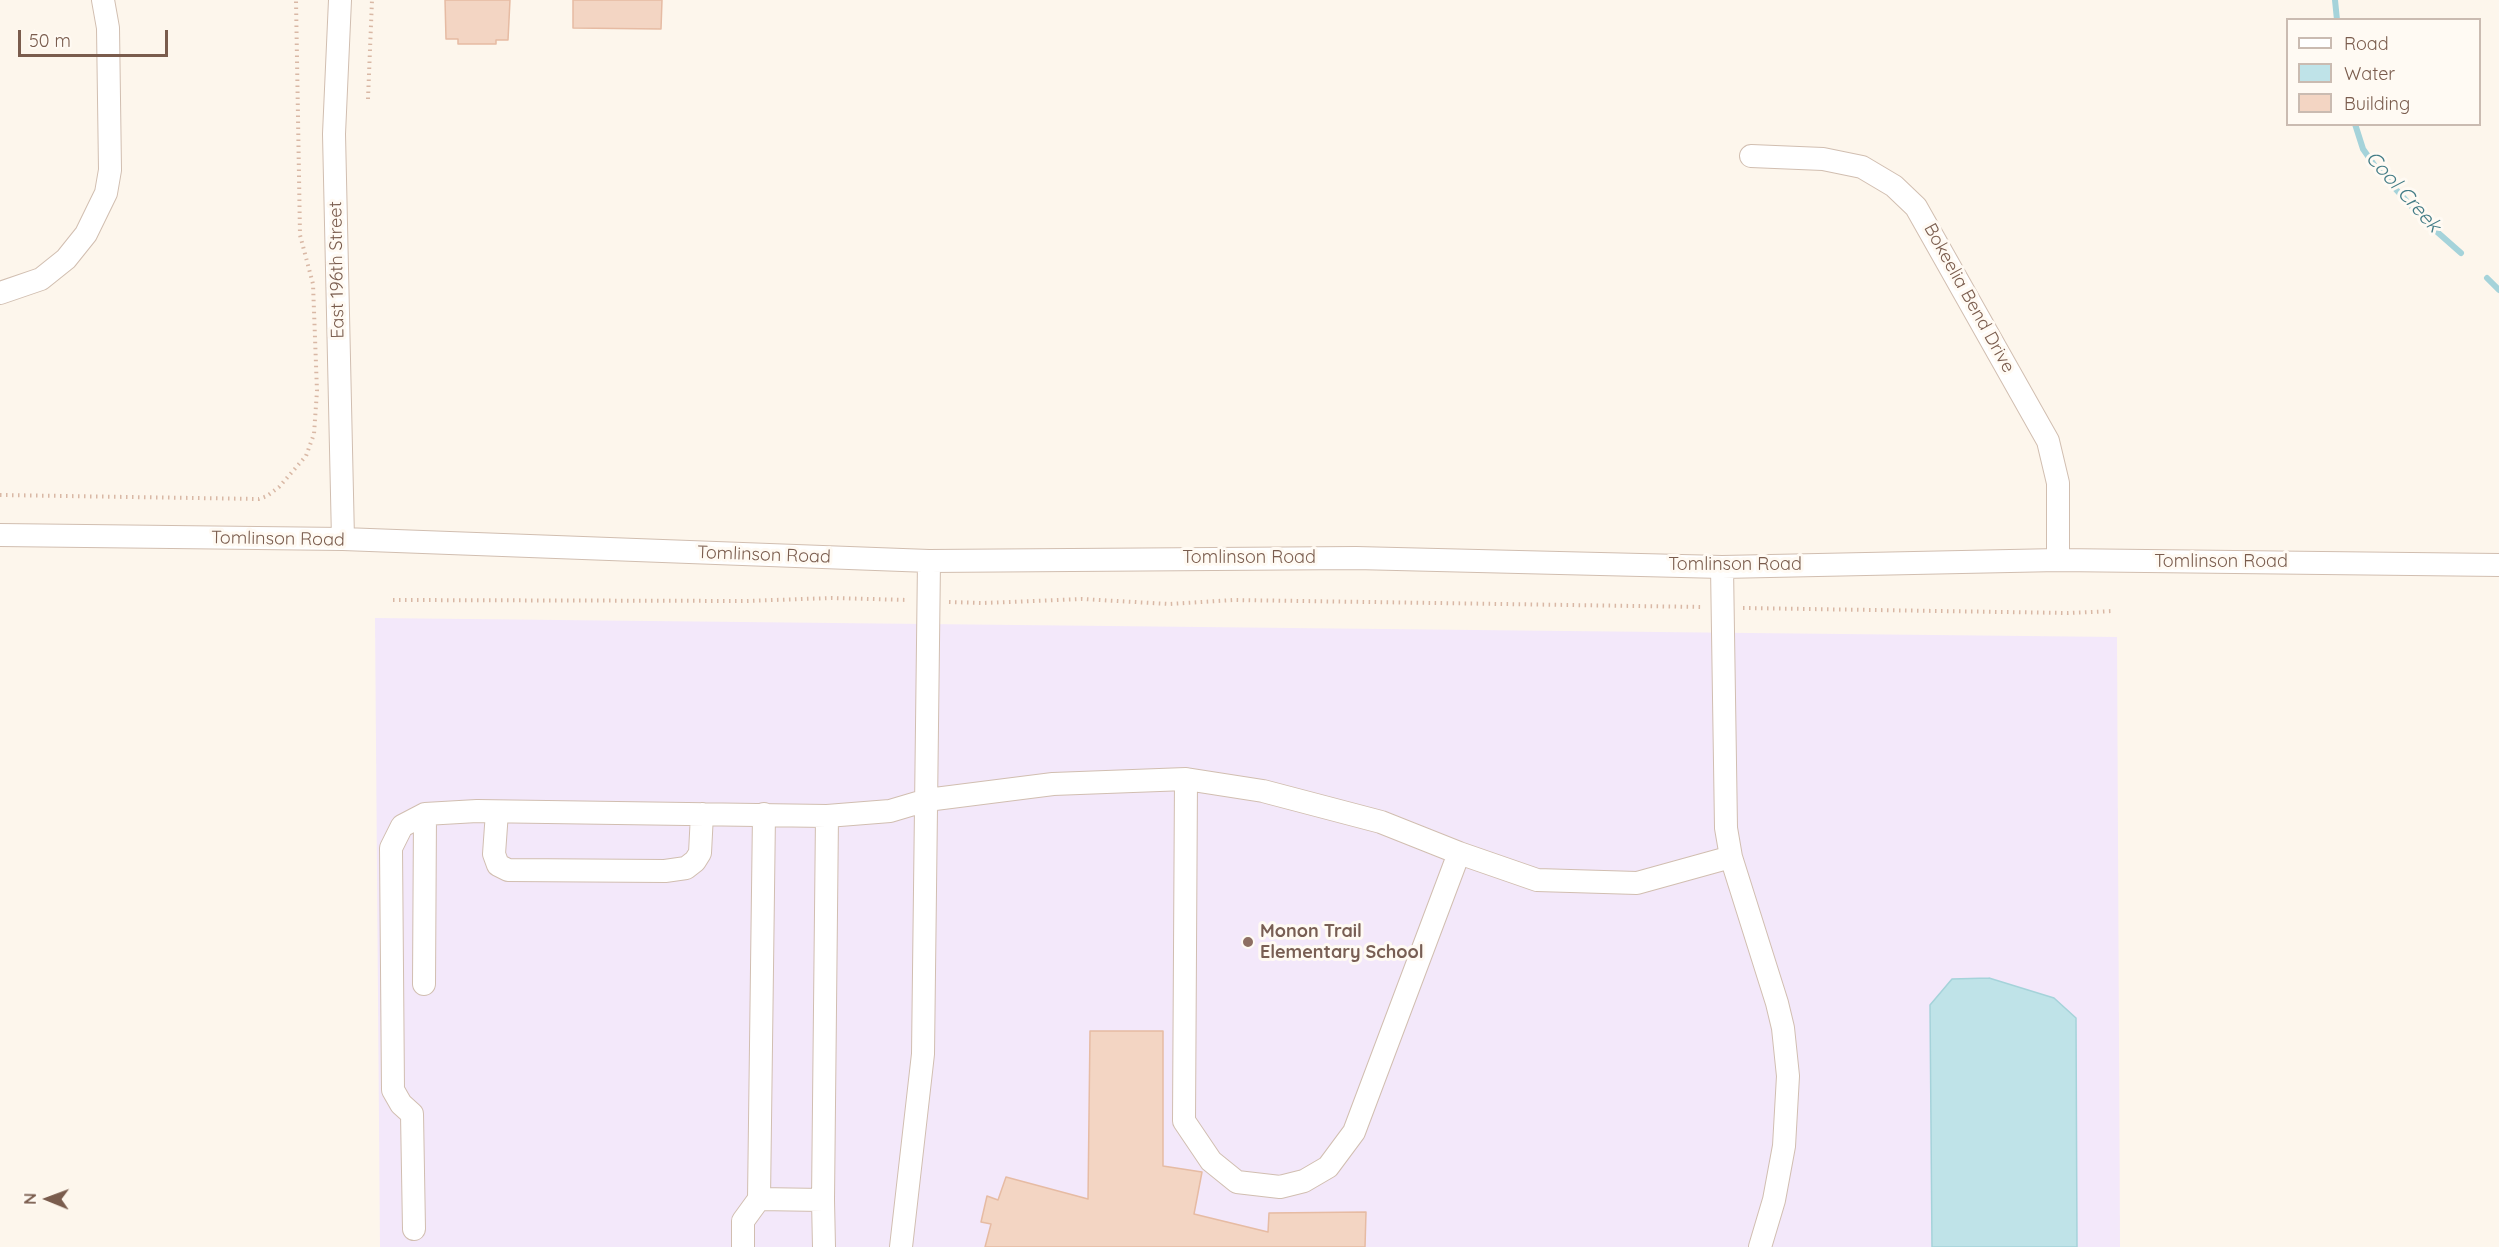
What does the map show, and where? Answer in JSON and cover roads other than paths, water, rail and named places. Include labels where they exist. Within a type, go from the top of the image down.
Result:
[{"type":"street","points":[[0,293],[41,279],[66,260],[95,219],[106,193],[110,170],[108,28],[103,0]]},
{"type":"street","name":"East 196th Street","points":[[340,0],[334,134],[343,539]]},
{"type":"street","name":"Bokeelia Bend Drive","points":[[1751,156],[1823,159],[1862,167],[1894,186],[1911,200],[1923,217],[2048,441],[2058,483],[2058,560]]},
{"type":"street","name":"Tomlinson Road","points":[[0,536],[343,539],[929,561],[1356,558],[1722,567],[2058,560],[2499,565]]},
{"type":"street","points":[[901,1247],[923,1054],[929,561]]},
{"type":"street","points":[[1722,567],[1725,798],[1731,857],[1769,973],[1783,1028],[1786,1055],[1788,1098],[1784,1146],[1774,1200],[1760,1247]]},
{"type":"street","points":[[414,1229],[412,1114],[401,1104],[393,1090],[391,848],[402,826],[425,814],[496,812],[827,816],[890,812],[927,800],[1053,784],[1186,780],[1263,791],[1381,822],[1459,853],[1537,880],[1637,883],[1731,857]]},
{"type":"street","points":[[1186,780],[1184,1121],[1211,1161],[1238,1182],[1280,1187],[1305,1181],[1328,1167],[1354,1132],[1459,853]]},
{"type":"street","points":[[496,812],[495,854],[498,865],[508,870],[664,871],[686,868],[695,861],[700,853],[702,814]]},
{"type":"street","points":[[424,984],[425,814]]},
{"type":"street","points":[[743,1247],[743,1221],[759,1199],[764,814]]},
{"type":"street","points":[[824,1247],[827,816]]},
{"type":"street","points":[[759,1199],[824,1200]]},
{"type":"water","points":[[1989,978],[2054,998],[2076,1018],[2077,1247],[1932,1247],[1930,1005],[1952,979]]},
{"type":"waterway","name":"Cool Creek","points":[[2335,0],[2337,18]]},
{"type":"waterway","name":"Cool Creek","points":[[2356,126],[2363,149],[2377,169],[2427,223],[2461,253]]},
{"type":"waterway","name":"Cool Creek","points":[[2487,278],[2499,290]]},
{"type":"place","name":"Monon Trail Elementary School","points":[[1248,942]]}]
